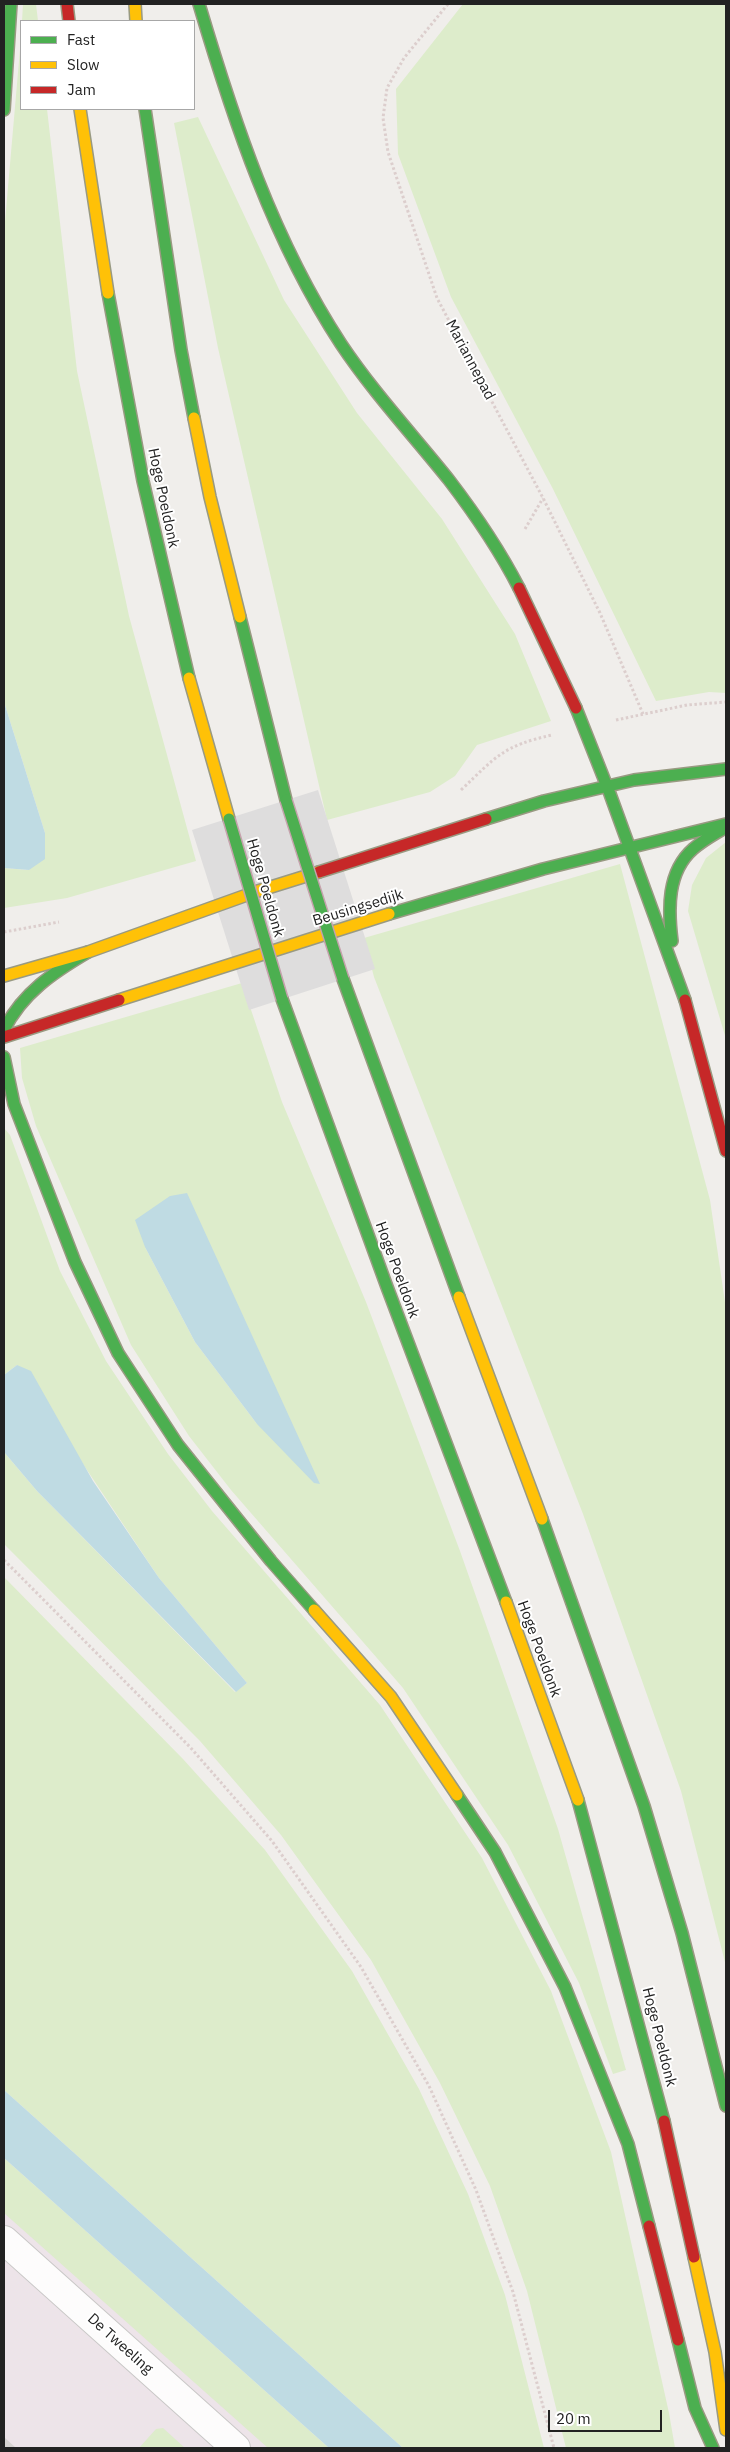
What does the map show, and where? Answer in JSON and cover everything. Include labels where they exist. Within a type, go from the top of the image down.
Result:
[{"type":"main road","points":[[4,110],[11,4]]},
{"type":"main road","points":[[67,4],[69,20]]},
{"type":"main road","points":[[135,4],[136,20]]},
{"type":"main road","points":[[199,4],[229,106],[247,154],[264,198],[306,285],[341,344],[378,396],[466,502],[505,562],[539,626],[607,786],[627,846],[675,969],[708,1074],[726,1151]]},
{"type":"main road","name":"Hoge Poeldonk","points":[[80,110],[120,362],[151,515],[170,605],[229,819],[282,999],[485,1543],[585,1820],[665,2122],[715,2352],[726,2430]]},
{"type":"main road","points":[[145,110],[181,350],[208,487],[231,586],[286,800],[343,979],[446,1264],[543,1521],[644,1806],[682,1933],[726,2106]]},
{"type":"main road","points":[[4,976],[88,952],[258,892],[544,802],[634,780],[726,769]]},
{"type":"main road","points":[[675,969],[669,916],[670,886],[679,866],[692,850],[726,826]]},
{"type":"main road","name":"Beusingsedijk","points":[[4,1037],[482,885],[627,846],[726,826]]},
{"type":"main road","points":[[4,1030],[8,1018],[23,1000],[52,974],[88,952]]},
{"type":"main road","points":[[4,1057],[14,1104],[75,1262],[118,1353],[178,1445],[222,1501],[271,1561],[391,1696],[495,1852],[565,1987],[628,2144],[695,2408],[713,2448]]},
{"type":"street","name":"De Tweeling","points":[[4,2240],[236,2448]]},
{"type":"path","name":"Mariannepad","points":[[448,4],[404,58],[387,88],[383,118],[388,152],[437,298],[552,516],[600,613],[642,714]]},
{"type":"path","points":[[455,795],[499,754],[521,743],[642,714],[687,705],[726,702]]},
{"type":"path","points":[[4,932],[66,921]]},
{"type":"path","points":[[4,1560],[190,1748],[272,1842],[361,1967],[429,2086],[476,2190],[513,2292],[542,2396],[554,2448]]},
{"type":"shaded area","points":[[4,2200],[284,2448],[4,2448]]},
{"type":"green space","points":[[23,4],[36,4],[38,20],[22,20]]},
{"type":"green space","points":[[463,4],[726,4],[726,693],[709,692],[656,701],[553,489],[451,297],[398,154],[396,89]]},
{"type":"green space","points":[[20,49],[20,110],[47,110],[77,371],[129,616],[196,861],[67,898],[4,908],[4,868],[29,870],[45,833],[4,702],[4,233]]},
{"type":"green space","points":[[198,117],[284,300],[357,413],[442,519],[515,634],[551,721],[477,745],[455,776],[430,792],[327,820],[218,348],[174,123]]},
{"type":"green space","points":[[726,842],[726,1039],[688,911],[692,885],[706,858]]},
{"type":"green space","points":[[620,864],[710,1200],[726,1309],[726,1966],[681,1791],[583,1514],[374,977],[364,938]]},
{"type":"green space","points":[[242,983],[282,1102],[366,1302],[460,1551],[558,1829],[626,2070],[613,2074],[579,1983],[508,1845],[403,1688],[231,1490],[189,1436],[131,1345],[36,1126],[22,1078],[20,1048]],"holes":[[[145,1247],[257,1424],[195,1342]]]},
{"type":"green space","points":[[4,1128],[10,1135],[60,1271],[106,1361],[168,1454],[212,1511],[380,1705],[482,1858],[551,1991],[611,2152],[669,2413],[675,2448],[566,2448],[527,2291],[490,2186],[440,2083],[371,1960],[281,1835],[200,1741],[4,1544],[4,1452],[37,1491],[235,1692],[247,1683],[159,1578],[17,1365],[4,1375]]},
{"type":"green space","points":[[4,1577],[183,1759],[265,1850],[352,1971],[419,2089],[468,2194],[505,2295],[544,2448],[403,2448],[4,2090]]},
{"type":"green space","points":[[4,2158],[329,2448],[268,2448],[4,2213]]},
{"type":"green space","points":[[163,2428],[185,2448],[139,2448],[156,2429]]},
{"type":"water","points":[[4,702],[45,833],[45,859],[29,870],[4,868]]},
{"type":"water","points":[[187,1193],[320,1484],[314,1483],[257,1424],[195,1342],[145,1247],[135,1220],[170,1196]]},
{"type":"water","points":[[17,1365],[31,1371],[93,1481],[159,1578],[247,1683],[236,1692],[37,1491],[4,1452],[4,1375]]},
{"type":"water","points":[[4,2090],[403,2448],[329,2448],[4,2158]]},
{"type":"pier","points":[[318,790],[375,969],[249,1010],[192,830]]},
{"type":"building","points":[[4,2437],[16,2448],[4,2448]]},
{"type":"traffic: fast","points":[[4,110],[11,4]]},
{"type":"traffic: fast","points":[[199,4],[241,136],[275,222],[295,264],[341,344],[366,379],[468,506],[495,546],[519,588]]},
{"type":"traffic: fast","points":[[145,110],[181,350],[194,418]]},
{"type":"traffic: fast","points":[[108,293],[143,481],[189,678]]},
{"type":"traffic: fast","points":[[240,617],[286,800]]},
{"type":"traffic: fast","points":[[576,708],[610,794],[685,1000]]},
{"type":"traffic: fast","points":[[486,819],[544,801],[634,780],[726,769]]},
{"type":"traffic: fast","points":[[286,800],[343,979]]},
{"type":"traffic: fast","points":[[229,819],[282,999]]},
{"type":"traffic: fast","points":[[389,914],[543,869],[726,824]]},
{"type":"traffic: fast","points":[[672,941],[670,904],[671,892],[678,869],[684,858],[693,849],[726,827]]},
{"type":"traffic: fast","points":[[4,1030],[11,1017],[30,994],[63,967],[88,952]]},
{"type":"traffic: fast","points":[[343,979],[459,1297]]},
{"type":"traffic: fast","points":[[282,999],[387,1287],[506,1602]]},
{"type":"traffic: fast","points":[[4,1057],[14,1104],[75,1262],[118,1353],[178,1445],[271,1561],[314,1610]]},
{"type":"traffic: fast","points":[[542,1519],[644,1806],[682,1933],[726,2106]]},
{"type":"traffic: fast","points":[[457,1795],[495,1852],[565,1987],[628,2144],[649,2226]]},
{"type":"traffic: fast","points":[[578,1800],[664,2121]]},
{"type":"traffic: fast","points":[[678,2340],[695,2408],[713,2448]]},
{"type":"traffic: slow","points":[[135,4],[136,20]]},
{"type":"traffic: slow","points":[[80,110],[108,293]]},
{"type":"traffic: slow","points":[[194,418],[210,497],[240,617]]},
{"type":"traffic: slow","points":[[189,678],[229,819]]},
{"type":"traffic: slow","points":[[4,976],[88,952],[258,891],[319,872]]},
{"type":"traffic: slow","points":[[119,1000],[389,914]]},
{"type":"traffic: slow","points":[[459,1297],[542,1519]]},
{"type":"traffic: slow","points":[[506,1602],[578,1800]]},
{"type":"traffic: slow","points":[[314,1610],[391,1697],[457,1795]]},
{"type":"traffic: slow","points":[[694,2257],[715,2352],[726,2430]]},
{"type":"traffic: jam","points":[[67,4],[69,20]]},
{"type":"traffic: jam","points":[[519,588],[576,708]]},
{"type":"traffic: jam","points":[[319,872],[486,819]]},
{"type":"traffic: jam","points":[[4,1037],[119,1000]]},
{"type":"traffic: jam","points":[[685,1000],[726,1151]]},
{"type":"traffic: jam","points":[[664,2121],[694,2257]]},
{"type":"traffic: jam","points":[[649,2226],[678,2340]]}]
